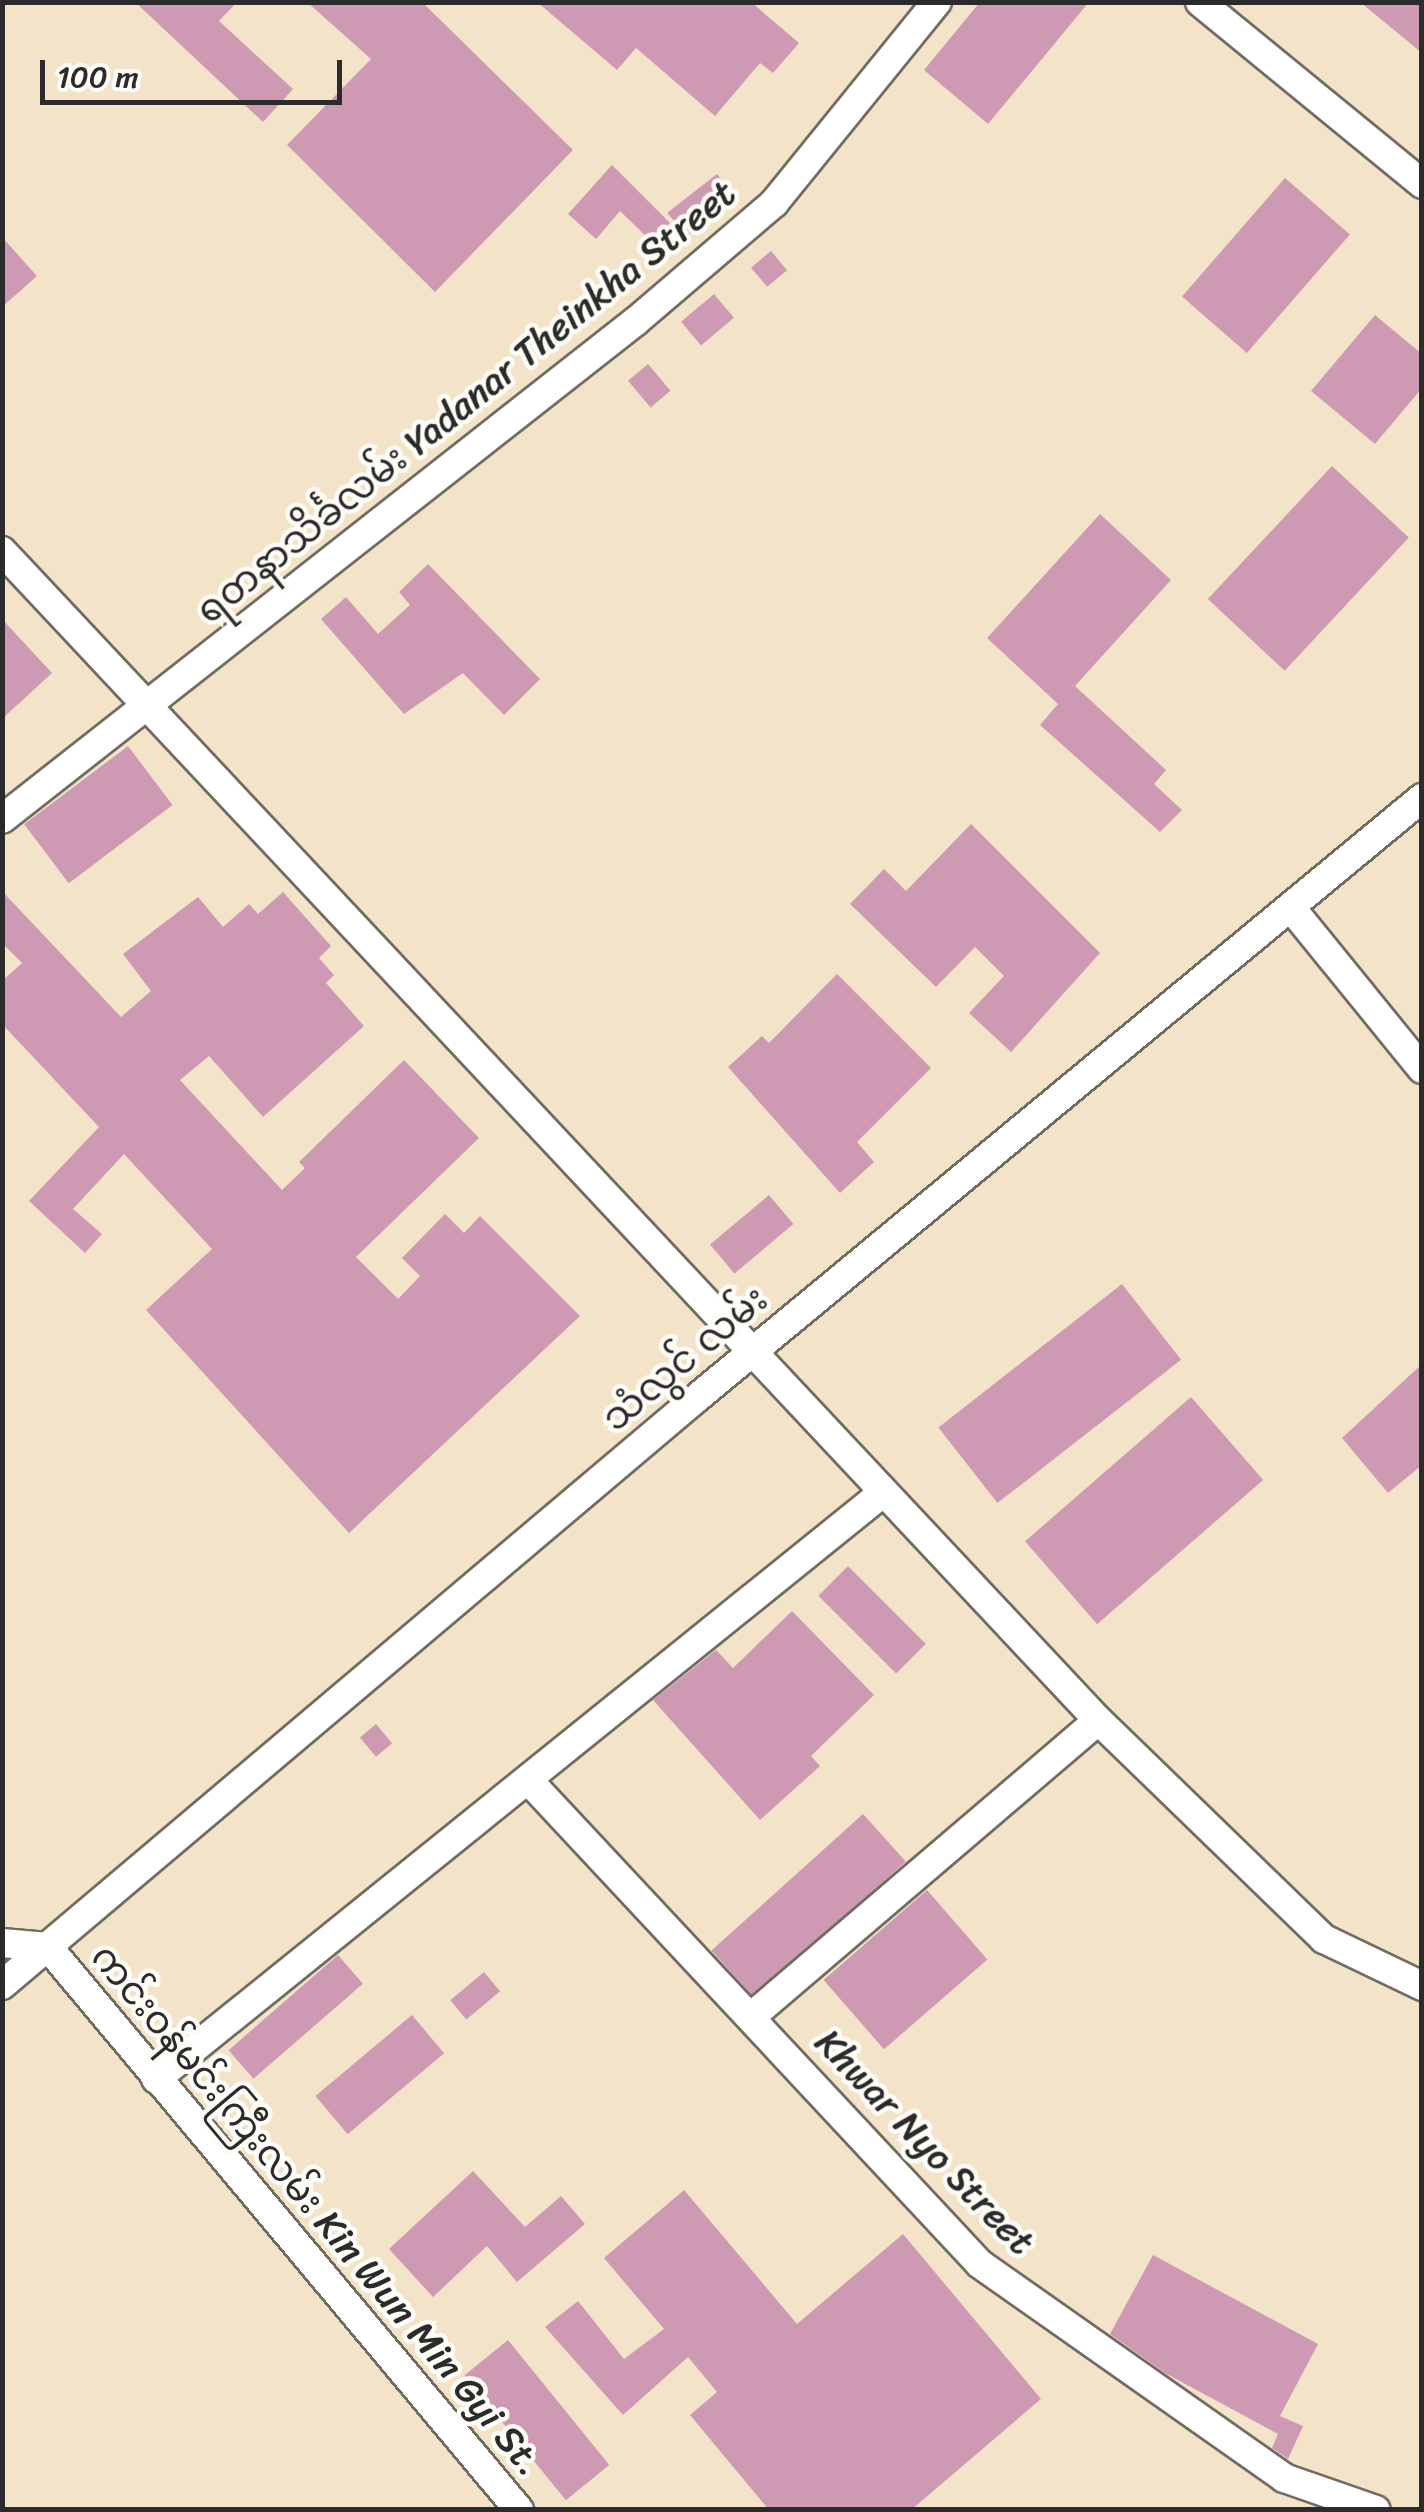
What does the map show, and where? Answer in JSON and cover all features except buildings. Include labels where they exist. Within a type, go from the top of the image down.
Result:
[{"type":"street","name":"ရတနာသိင်္ခလမ်း Yadanar Theinkha Street","points":[[2,819],[636,321],[774,203],[937,2]]},
{"type":"street","points":[[1200,2],[1422,184]]},
{"type":"street","points":[[2,551],[756,1348],[880,1495],[1098,1720],[1324,1940],[1422,1986]]},
{"type":"street","name":"သံလွင် လမ်း","points":[[2,1985],[756,1348],[1422,798]]},
{"type":"street","points":[[1292,909],[1422,1069]]},
{"type":"street","points":[[156,2079],[530,1782],[880,1495]]},
{"type":"street","points":[[752,2016],[1098,1720]]},
{"type":"street","name":"Khwar Nyo Street","points":[[530,1782],[980,2264],[1284,2478],[1376,2510]]},
{"type":"street","name":"ကင်းဝန်မင်းကြီးလမ်း Kin Wun Min Gyi St.","points":[[2,1943],[48,1947],[519,2510]]}]
